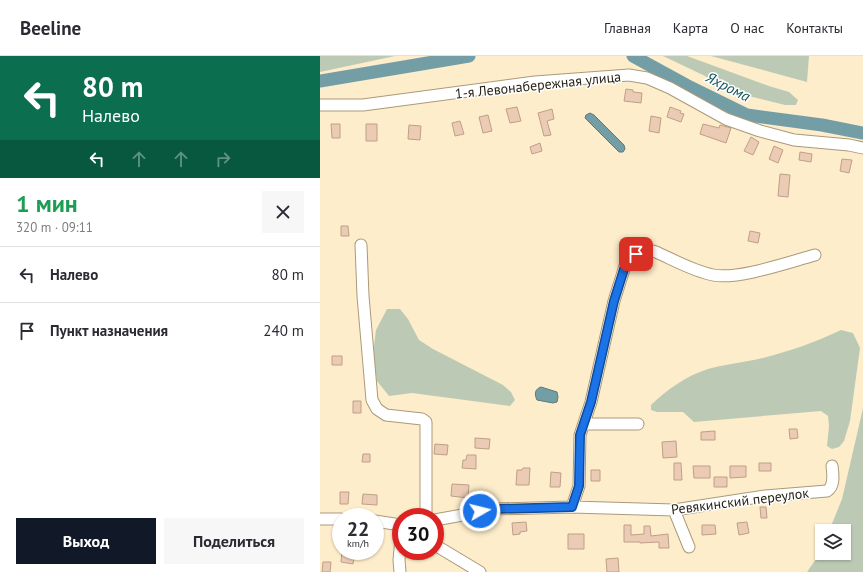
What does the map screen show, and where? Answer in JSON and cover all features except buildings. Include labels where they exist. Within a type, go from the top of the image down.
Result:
[{"type":"street","name":"1-я Левонабережная улица","points":[[320,105],[363,105],[535,82],[630,75],[647,78],[670,88],[726,119],[760,131],[794,140],[849,145],[863,148]]},
{"type":"street","points":[[361,245],[363,296],[372,400],[376,409],[386,415],[422,419],[426,422],[426,508]]},
{"type":"street","points":[[572,507],[579,486],[580,435],[591,402],[614,301],[625,266],[636,254],[649,250],[704,273],[726,276],[746,274],[815,256]]},
{"type":"street","points":[[584,424],[638,424]]},
{"type":"street","name":"Ревякинский переулок","points":[[444,518],[495,509],[572,507],[674,510],[765,496],[827,491],[831,489],[833,484],[832,466]]},
{"type":"street","points":[[674,510],[689,547]]},
{"type":"street","points":[[320,519],[332,519]]},
{"type":"street","points":[[444,550],[480,572]]},
{"type":"street","points":[[399,560],[400,572]]},
{"type":"green space","points":[[320,56],[395,56],[320,72]]},
{"type":"green space","points":[[663,56],[687,56],[789,92],[798,100],[796,105],[785,105],[736,93]]},
{"type":"green space","points":[[711,56],[809,56],[807,82]]},
{"type":"green space","points":[[387,309],[400,309],[408,319],[419,340],[433,349],[503,385],[511,392],[515,400],[510,406],[412,393],[389,396],[377,381],[373,353],[376,330]]},
{"type":"green space","points":[[841,330],[853,333],[860,348],[850,421],[844,441],[839,447],[832,449],[827,446],[829,426],[828,416],[821,411],[694,422],[683,412],[657,412],[651,410],[651,405],[663,394],[685,379],[700,372],[715,367],[763,358],[812,342]]},
{"type":"green space","points":[[863,408],[863,572],[807,572],[815,560],[851,560],[851,524],[832,524],[842,499]]},
{"type":"water","points":[[590,113],[594,115],[624,145],[625,149],[623,152],[619,152],[585,118],[586,115]]},
{"type":"water","points":[[541,387],[557,392],[557,402],[553,403],[537,400],[536,392],[537,389]]},
{"type":"waterway","name":"Яхрома","points":[[320,81],[469,56]]},
{"type":"waterway","name":"Яхрома","points":[[633,56],[686,85],[747,115],[822,125],[863,133]]},
{"type":"route","points":[[480,511],[495,509],[572,507],[579,486],[580,435],[591,402],[614,301],[625,266],[636,254]]}]
